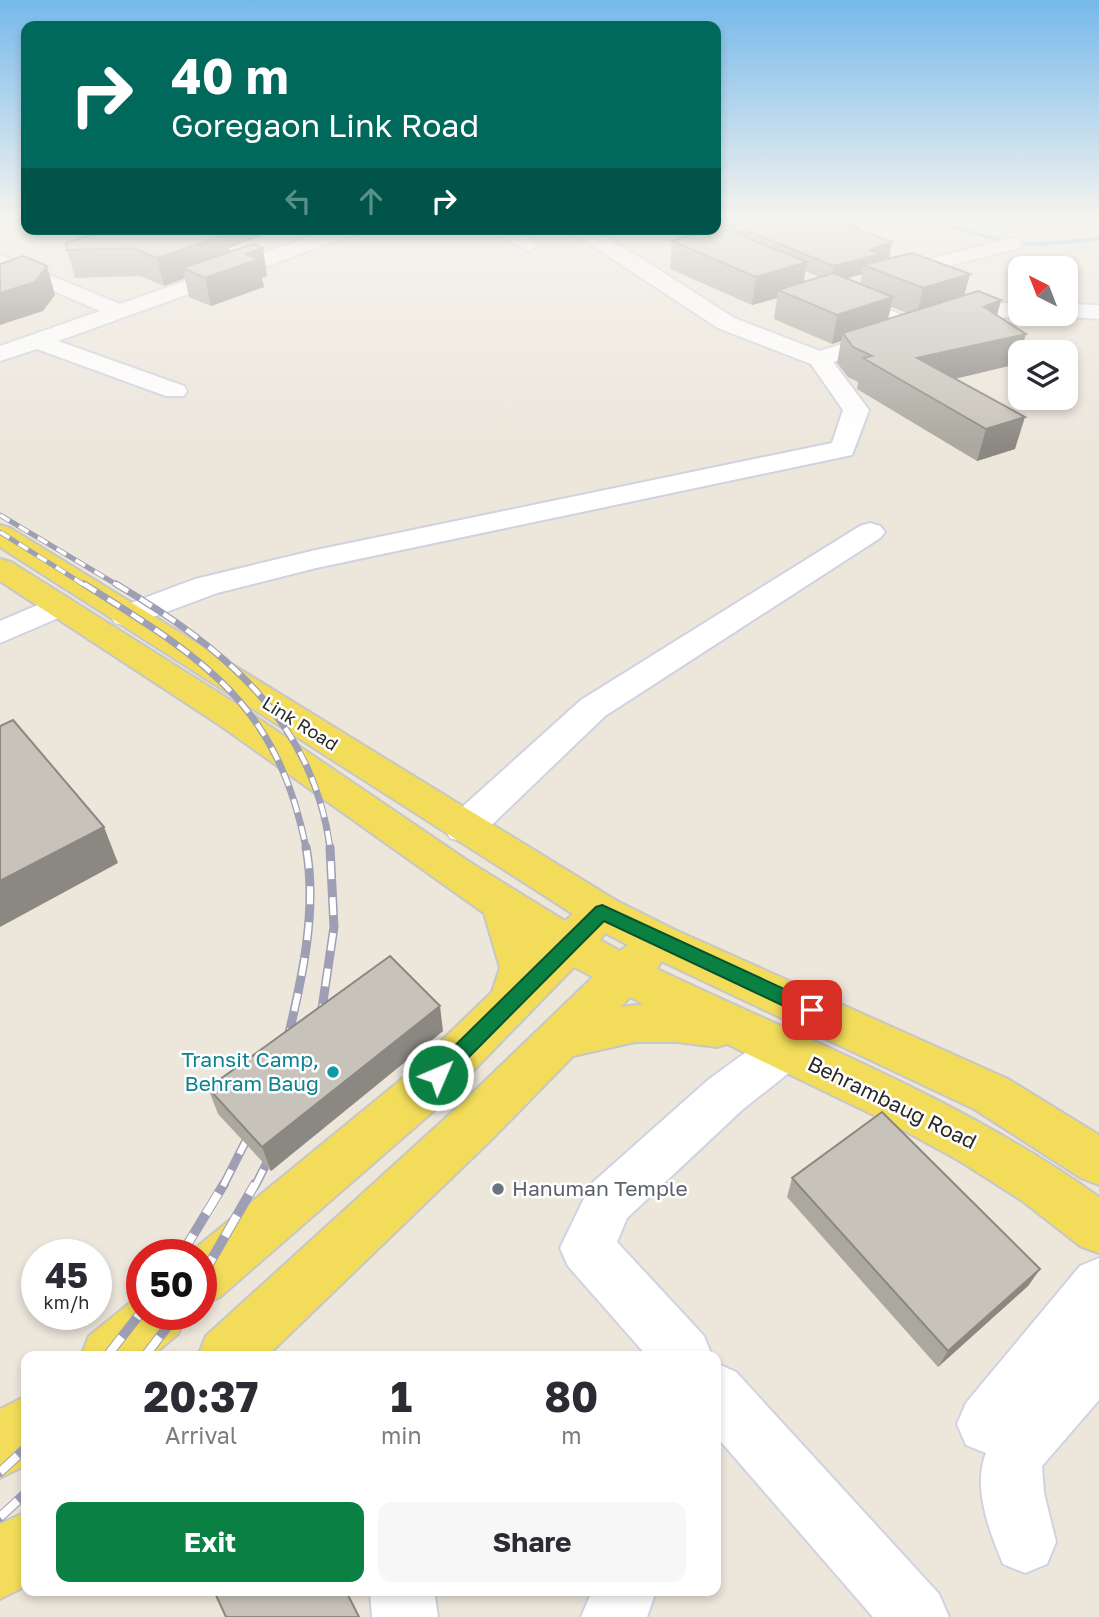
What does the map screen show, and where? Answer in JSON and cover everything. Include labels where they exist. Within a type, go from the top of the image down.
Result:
[{"type":"main road","name":"Link Road","points":[[0,534],[464,828],[585,928]]},
{"type":"main road","name":"Link Road","points":[[0,568],[265,740],[425,853],[513,909]]},
{"type":"main road","name":"Behrambaug Road","points":[[513,909],[585,928],[625,974],[926,1117],[998,1157],[1099,1228]]},
{"type":"main road","points":[[510,1002],[522,968],[513,930],[513,909]]},
{"type":"main road","points":[[217,1264],[420,1093],[585,928],[658,941],[991,1094],[1099,1162]]},
{"type":"main road","points":[[231,1351],[477,1121],[658,941]]},
{"type":"main road","points":[[561,1039],[635,1023],[677,1023],[765,1041]]},
{"type":"main road","points":[[115,1351],[139,1330]]},
{"type":"main road","points":[[0,1448],[21,1430]]},
{"type":"main road","points":[[0,1567],[21,1548]]},
{"type":"street","points":[[84,295],[114,308]]},
{"type":"street","points":[[0,354],[147,295]]},
{"type":"street","points":[[0,342],[152,295]]},
{"type":"street","points":[[126,616],[206,586],[316,559],[843,449],[856,410],[819,359],[726,323],[684,295]]},
{"type":"street","points":[[831,295],[915,328]]},
{"type":"street","points":[[819,359],[970,310],[1008,310]]},
{"type":"street","points":[[1078,311],[1099,312]]},
{"type":"street","points":[[726,323],[766,312]]},
{"type":"street","points":[[37,341],[175,391]]},
{"type":"street","points":[[464,828],[593,708],[870,532]]},
{"type":"street","points":[[0,633],[59,606]]},
{"type":"street","points":[[680,1351],[587,1248],[609,1201],[725,1095],[765,1041]]},
{"type":"street","points":[[987,1424],[1099,1285]]},
{"type":"street","points":[[1025,1542],[1013,1494],[1012,1459],[1035,1426],[1099,1359]]},
{"type":"street","points":[[721,1398],[916,1617]]},
{"type":"street","points":[[403,1596],[405,1617]]},
{"type":"street","points":[[614,1617],[622,1596]]},
{"type":"building","points":[[791,295],[893,297],[837,315]]},
{"type":"building","points":[[964,295],[989,295],[1001,300],[984,307],[1008,322],[1008,326],[1014,326],[1026,334],[917,358],[1025,417],[986,429],[863,358],[872,356],[853,347],[843,333]]},
{"type":"building","points":[[13,720],[104,827],[0,881],[0,726]]},
{"type":"building","name":"Transit Camp, Behram Baug","points":[[390,956],[440,1006],[262,1147],[208,1088]]},
{"type":"building","points":[[882,1112],[1040,1269],[948,1351],[792,1178]]},
{"type":"building","points":[[216,1596],[348,1596],[359,1617],[226,1617]]},
{"type":"railway","points":[[0,515],[119,586]]},
{"type":"railway","points":[[0,532],[86,586]]},
{"type":"railway","points":[[84,584],[164,636],[228,689],[254,720],[276,756],[293,798],[306,848]]},
{"type":"railway","points":[[116,584],[155,608],[226,661],[256,691],[283,724],[304,761],[320,802],[330,848]]},
{"type":"railway","points":[[286,1046],[302,972],[309,922],[306,847]]},
{"type":"railway","points":[[320,1022],[334,927],[330,847]]},
{"type":"railway","points":[[223,1186],[253,1127]]},
{"type":"railway","points":[[255,1186],[275,1147]]},
{"type":"railway","points":[[191,1239],[224,1184]]},
{"type":"railway","points":[[217,1250],[255,1184]]},
{"type":"railway","points":[[111,1351],[127,1330]]},
{"type":"railway","points":[[149,1351],[165,1330]]},
{"type":"railway","points":[[0,1472],[21,1453]]},
{"type":"railway","points":[[0,1517],[21,1498]]},
{"type":"place","name":"Transit Camp, Behram Baug","points":[[333,1072]]},
{"type":"place","name":"Hanuman Temple","points":[[498,1189]]},
{"type":"route","points":[[438,1075],[602,912],[658,941],[812,1010]]}]
